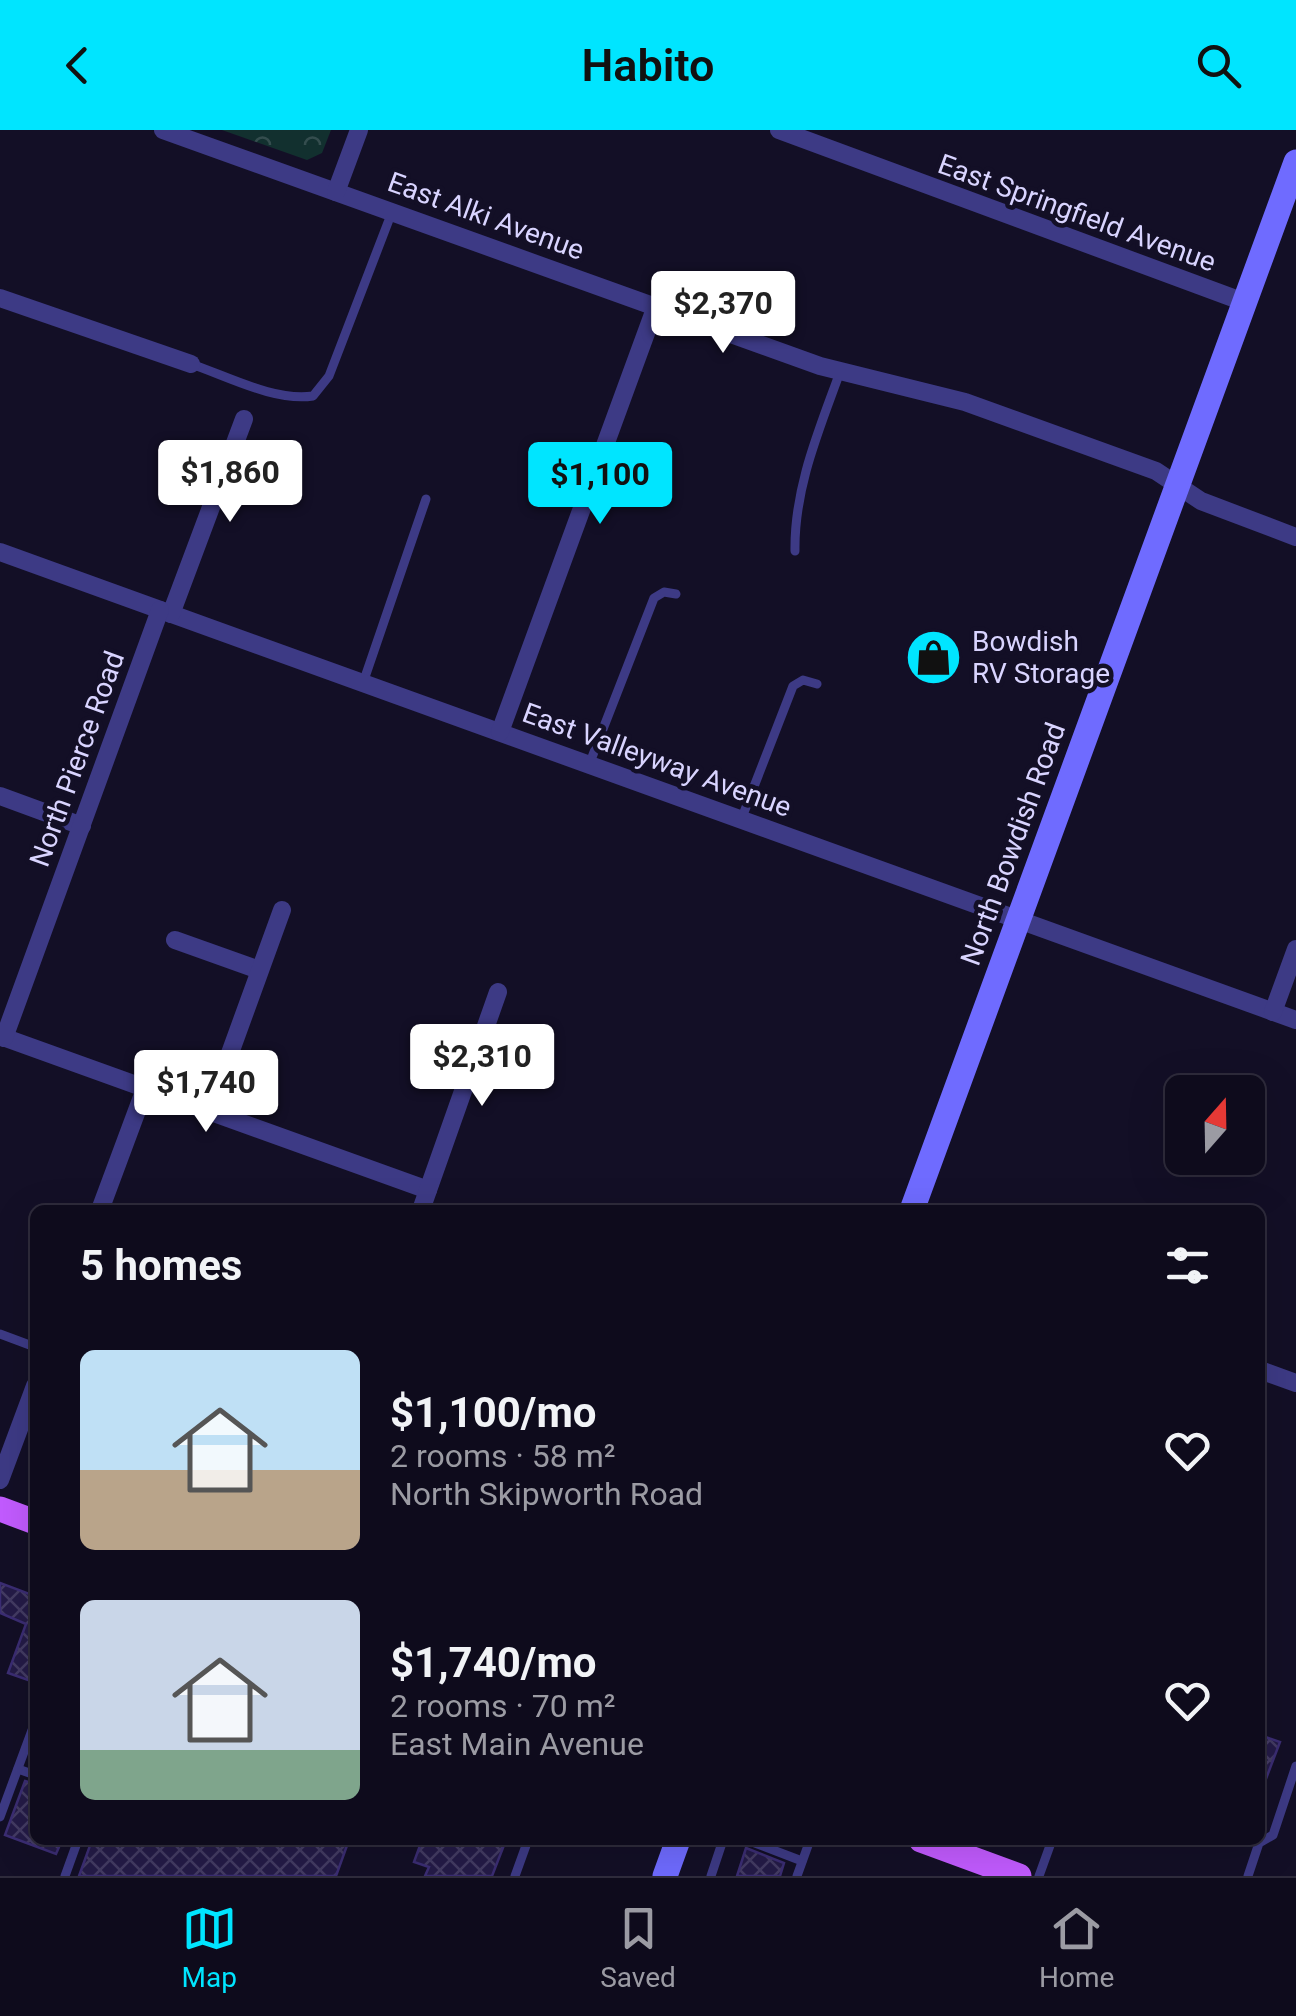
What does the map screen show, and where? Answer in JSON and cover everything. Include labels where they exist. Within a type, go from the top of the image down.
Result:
[{"type":"main road","points":[[0,1509],[30,1520]]},
{"type":"main road","points":[[952,1846],[974,1868],[1014,1875]]},
{"type":"street","name":"East Alki Avenue","points":[[164,130],[840,372],[964,402],[1156,472],[1201,501],[1296,537]]},
{"type":"street","points":[[336,192],[358,130]]},
{"type":"street","name":"East Springfield Avenue","points":[[779,130],[1244,302]]},
{"type":"street","name":"North Bowdish Road","points":[[914,1205],[1296,162]]},
{"type":"street","points":[[0,298],[190,364]]},
{"type":"street","points":[[500,732],[656,306]]},
{"type":"street","name":"North Pierce Road","points":[[2,1037],[165,612],[244,419]]},
{"type":"street","name":"East Valleyway Avenue","points":[[0,552],[1296,1020]]},
{"type":"street","points":[[0,796],[82,826]]},
{"type":"street","points":[[209,1111],[282,910]]},
{"type":"street","points":[[175,940],[259,970]]},
{"type":"street","points":[[1273,1012],[1296,949]]},
{"type":"street","points":[[423,1205],[498,992]]},
{"type":"street","points":[[2,1037],[428,1190]]},
{"type":"street","points":[[102,1205],[145,1089]]},
{"type":"street","points":[[1265,1372],[1296,1383]]},
{"type":"street","points":[[0,1480],[30,1399]]},
{"type":"street","points":[[665,1876],[676,1845]]},
{"type":"lane","points":[[190,364],[272,392],[299,398],[313,396],[329,376],[392,212]]},
{"type":"lane","points":[[795,551],[794,524],[808,463],[840,372]]},
{"type":"lane","points":[[363,683],[426,499]]},
{"type":"lane","points":[[589,764],[654,598],[664,592],[676,594]]},
{"type":"lane","points":[[741,820],[793,686],[803,680],[817,684]]},
{"type":"lane","points":[[0,1334],[30,1345]]},
{"type":"lane","points":[[0,1818],[30,1736]]},
{"type":"lane","points":[[1265,1840],[1272,1835],[1296,1766]]},
{"type":"lane","points":[[18,1769],[30,1773]]},
{"type":"lane","points":[[65,1876],[76,1845]]},
{"type":"lane","points":[[526,1845],[516,1874],[528,1876]]},
{"type":"lane","points":[[710,1876],[719,1845]]},
{"type":"lane","points":[[759,1845],[802,1861]]},
{"type":"lane","points":[[797,1876],[808,1845]]},
{"type":"lane","points":[[1039,1876],[1050,1845]]},
{"type":"lane","points":[[1248,1876],[1259,1845]]},
{"type":"green space","points":[[222,130],[331,130],[322,153],[307,160]]},
{"type":"building","points":[[0,1583],[30,1594],[30,1681],[8,1673],[26,1624],[0,1613]]},
{"type":"building","points":[[1265,1737],[1280,1742],[1265,1781]]},
{"type":"building","points":[[25,1781],[30,1782],[30,1844],[5,1835]]},
{"type":"building","points":[[32,1845],[60,1845],[56,1854]]},
{"type":"building","points":[[90,1845],[347,1845],[336,1876],[79,1876]]},
{"type":"building","points":[[420,1845],[504,1845],[492,1876],[425,1876],[429,1867],[414,1862]]},
{"type":"building","points":[[746,1848],[784,1863],[780,1876],[737,1876]]},
{"type":"place","name":"Bowdish RV Storage","points":[[933,657]]}]
